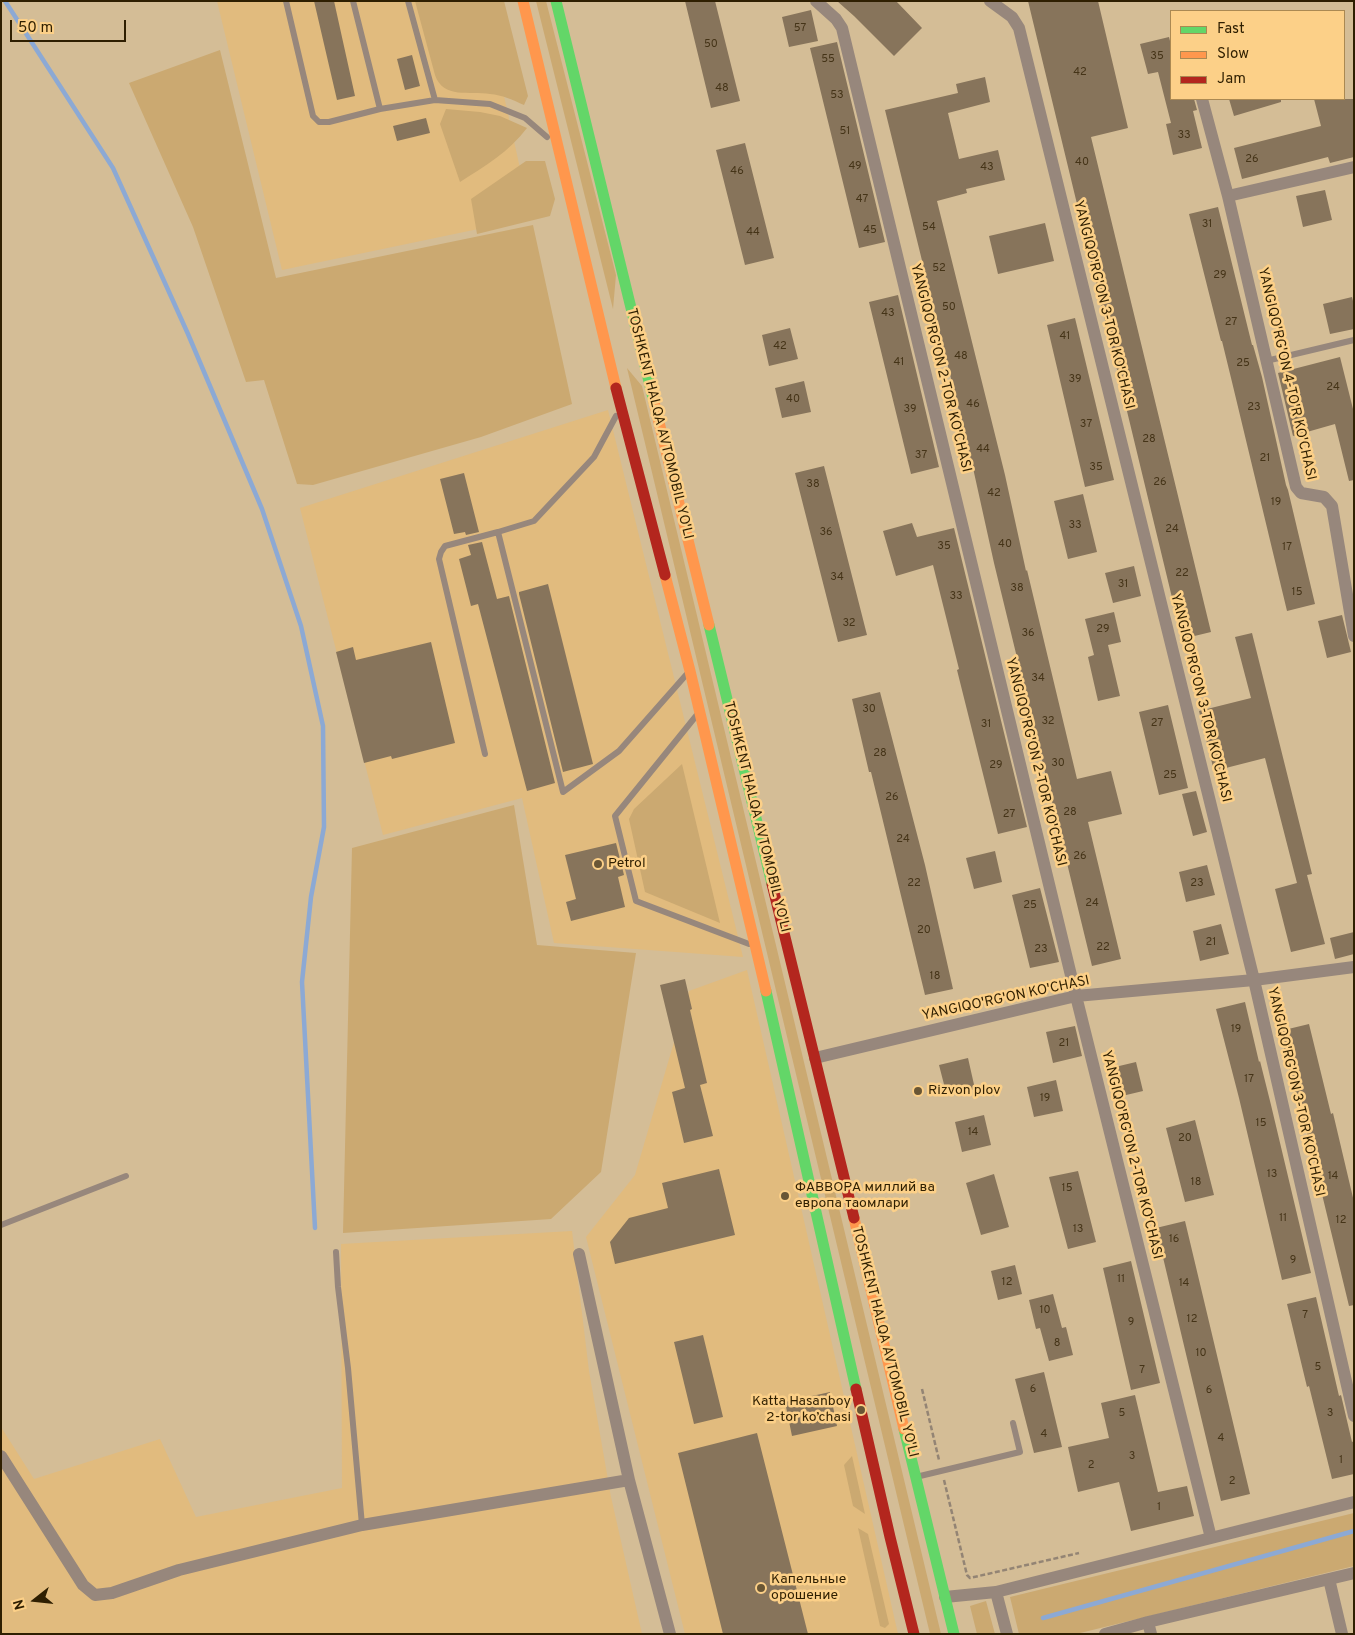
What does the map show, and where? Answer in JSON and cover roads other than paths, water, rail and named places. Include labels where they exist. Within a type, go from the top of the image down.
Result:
[{"type":"highway","points":[[523,1],[560,158],[607,335],[622,407],[700,711],[756,947],[883,1508],[914,1634]]},
{"type":"highway","name":"TOSHKENT HALQA AVTOMOBIL YO'LI","points":[[556,1],[632,329],[816,1058],[954,1634]]},
{"type":"street","name":"YANGIQO'RG'ON 2-TOR KO'CHASI","points":[[816,1],[836,19],[842,28],[1076,996],[1210,1538]]},
{"type":"street","name":"YANGIQO'RG'ON 3-TOR KO'CHASI","points":[[990,1],[1012,17],[1018,28],[1254,980],[1354,1416]]},
{"type":"street","name":"YANGIQO'RG'ON 4-TO'R KO'CHASI","points":[[1202,100],[1228,196],[1296,487],[1300,493],[1324,497],[1332,506],[1354,636]]},
{"type":"street","points":[[1228,196],[1354,167]]},
{"type":"street","name":"YANGIQO'RG'ON KO'CHASI","points":[[816,1058],[1076,996],[1254,980],[1354,967]]},
{"type":"street","points":[[579,1254],[629,1480],[670,1634]]},
{"type":"street","points":[[1,1456],[83,1585],[95,1595],[112,1593],[179,1570],[362,1525],[629,1480]]},
{"type":"street","points":[[945,1597],[996,1592],[1354,1502]]},
{"type":"street","points":[[1105,1634],[1150,1628],[1354,1573]]},
{"type":"street","points":[[1329,1579],[1342,1634]]},
{"type":"street","points":[[996,1592],[1007,1634]]},
{"type":"lane","points":[[286,1],[313,116],[319,122],[329,122],[380,109],[435,100],[490,104],[525,118],[546,134],[560,158]]},
{"type":"lane","points":[[353,1],[380,109]]},
{"type":"lane","points":[[408,1],[435,100]]},
{"type":"lane","points":[[1266,361],[1354,340]]},
{"type":"lane","points":[[485,754],[440,559],[440,552],[445,546],[534,521],[594,457],[622,407]]},
{"type":"lane","points":[[498,532],[563,792],[619,751],[690,671]]},
{"type":"lane","points":[[700,711],[615,816],[617,826],[636,901],[756,947]]},
{"type":"lane","points":[[1,1226],[126,1176]]},
{"type":"lane","points":[[336,1252],[362,1525]]},
{"type":"lane","points":[[916,1477],[1020,1452],[1013,1423]]},
{"type":"waterway","points":[[5,1],[113,168],[188,334],[262,509],[301,626],[323,726],[324,827],[311,897],[302,982],[315,1228]]},
{"type":"waterway","points":[[1043,1618],[1354,1531]]},
{"type":"place","name":"Petrol","points":[[598,864]]},
{"type":"place","name":"Rizvon plov","points":[[918,1091]]},
{"type":"place","name":"ФАВВОРА миллий ва европа таомлари","points":[[785,1196]]},
{"type":"place","name":"Katta Hasanboy 2-tor ko’chasi","points":[[861,1410]]},
{"type":"place","name":"Капельные орошение","points":[[761,1588]]}]
